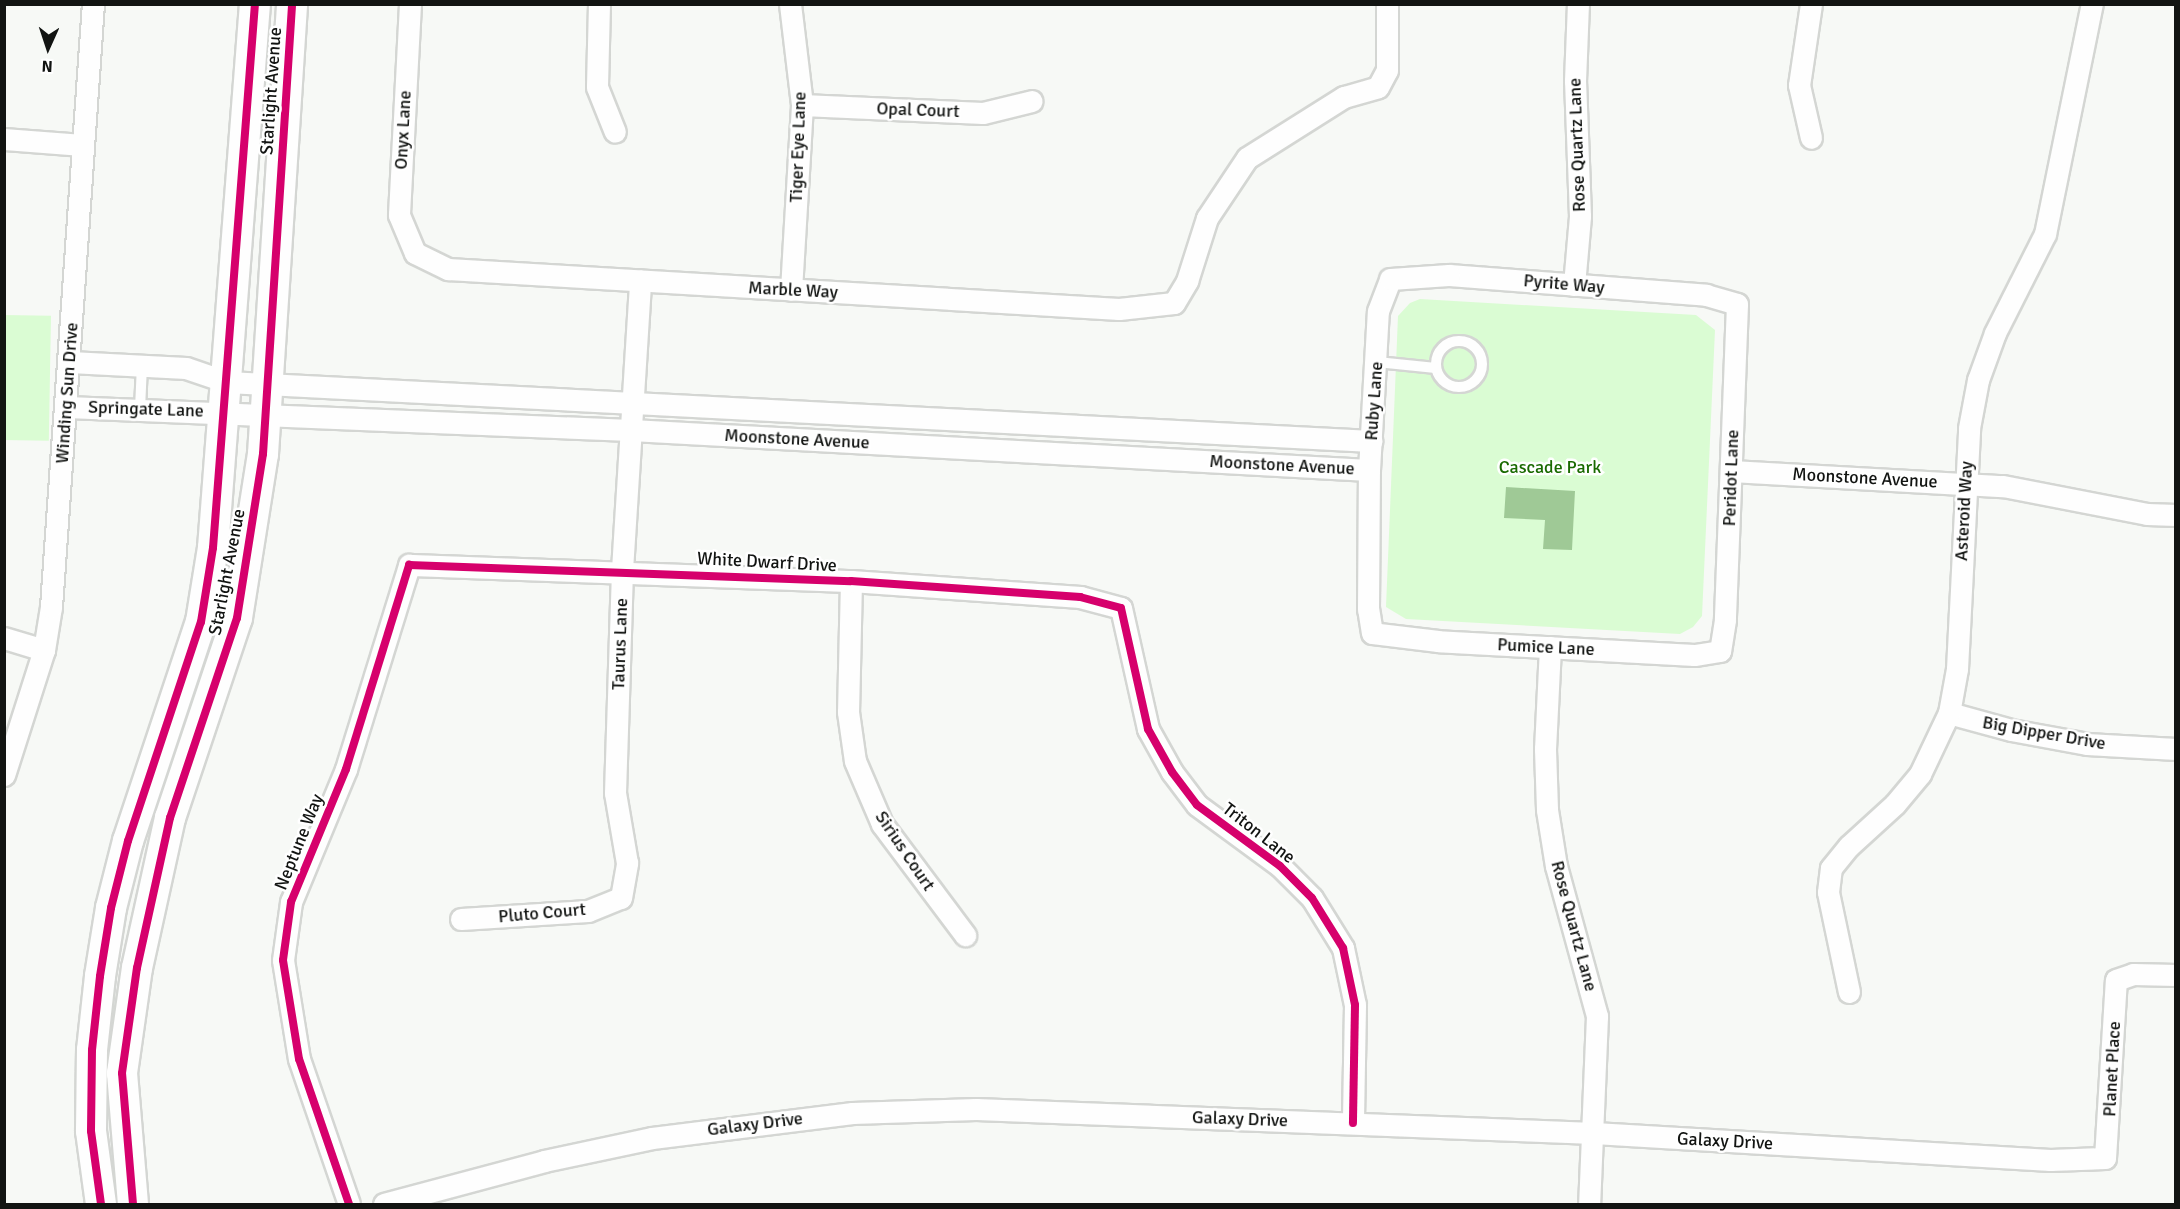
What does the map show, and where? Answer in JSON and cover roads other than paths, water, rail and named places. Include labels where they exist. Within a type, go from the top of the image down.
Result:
[{"type":"street","name":"Winding Sun Drive","points":[[4,776],[44,650],[51,607],[67,407],[82,145],[93,4]]},
{"type":"street","name":"Starlight Avenue","points":[[101,1204],[91,1131],[92,1050],[100,976],[111,908],[128,841],[201,622],[213,548],[255,4]]},
{"type":"street","name":"Starlight Avenue","points":[[133,1204],[122,1073],[137,968],[170,818],[237,618],[263,454],[292,4]]},
{"type":"street","name":"Onyx Lane","points":[[410,4],[399,215],[415,253]]},
{"type":"street","points":[[599,4],[597,87],[615,132]]},
{"type":"street","name":"Tiger Eye Lane","points":[[790,4],[802,105],[791,290]]},
{"type":"street","name":"Marble Way","points":[[415,253],[448,269],[1119,309],[1174,303],[1187,281],[1207,218],[1247,158],[1344,97],[1378,87],[1387,70],[1387,4]]},
{"type":"street","name":"Rose Quartz Lane","points":[[1574,285],[1580,216],[1575,81],[1578,4]]},
{"type":"street","points":[[1811,4],[1799,85],[1811,138]]},
{"type":"street","name":"Asteroid Way","points":[[1849,992],[1828,892],[1831,868],[1849,846],[1895,804],[1920,774],[1949,713],[1957,669],[1969,428],[1978,380],[1995,333],[2045,234],[2092,4]]},
{"type":"street","name":"Opal Court","points":[[802,105],[983,113],[1032,101]]},
{"type":"street","points":[[4,139],[82,145]]},
{"type":"street","name":"Pyrite Way","points":[[1390,279],[1449,275],[1706,295],[1737,304]]},
{"type":"street","name":"Ruby Lane","points":[[1372,633],[1368,609],[1369,470],[1377,362],[1378,310],[1390,279]]},
{"type":"street","name":"Taurus Lane","points":[[621,898],[627,863],[615,793],[622,570],[640,281]]},
{"type":"street","name":"Peridot Lane","points":[[1720,651],[1725,620],[1737,304]]},
{"type":"street","name":"Springate Lane","points":[[70,362],[186,368],[227,382]]},
{"type":"street","name":"Moonstone Avenue","points":[[227,382],[633,400],[1371,441]]},
{"type":"street","name":"Springate Lane","points":[[67,407],[225,412]]},
{"type":"street","name":"Moonstone Avenue","points":[[225,412],[631,430],[1369,470]]},
{"type":"street","name":"Moonstone Avenue","points":[[1731,471],[1965,484],[2175,515]]},
{"type":"street","name":"White Dwarf Drive","points":[[409,565],[622,570],[851,581],[1080,597],[1121,608]]},
{"type":"street","name":"Neptune Way","points":[[349,1204],[299,1059],[283,960],[291,902],[346,769],[409,565]]},
{"type":"street","name":"Sirius Court","points":[[851,581],[848,712],[855,761],[882,824],[965,935]]},
{"type":"street","name":"Triton Lane","points":[[1121,608],[1148,729],[1172,772],[1197,805],[1296,882],[1312,898],[1343,948],[1355,1005],[1353,1123]]},
{"type":"street","name":"Pumice Lane","points":[[1372,633],[1694,655],[1720,651]]},
{"type":"street","points":[[4,638],[44,650]]},
{"type":"street","name":"Rose Quartz Lane","points":[[1551,647],[1545,749],[1547,810],[1556,866],[1597,1016],[1594,1133],[1589,1204]]},
{"type":"street","name":"Big Dipper Drive","points":[[1949,713],[2011,730],[2087,744],[2175,749]]},
{"type":"street","name":"Pluto Court","points":[[461,919],[588,911],[621,898]]},
{"type":"street","name":"Planet Place","points":[[2105,1158],[2116,980],[2133,974],[2175,975]]},
{"type":"street","name":"Galaxy Drive","points":[[384,1204],[510,1170],[652,1138],[852,1113],[976,1109],[1594,1133],[2050,1160],[2105,1158]]},
{"type":"lane","points":[[1377,362],[1436,368],[1449,385],[1463,387],[1480,374],[1481,359],[1473,346],[1458,341],[1444,347],[1436,368]]},
{"type":"lane","points":[[140,409],[142,365]]},
{"type":"park label","name":"Cascade Park","points":[[1550,467]]}]
